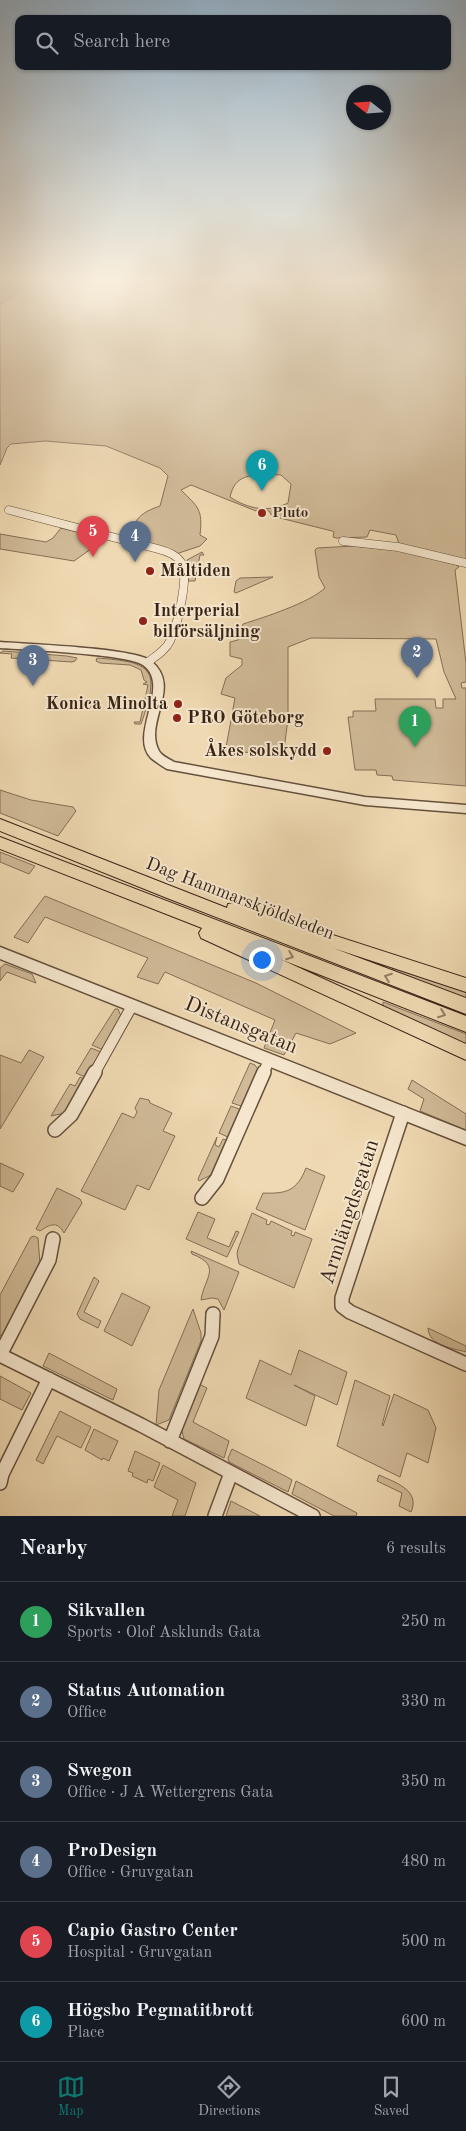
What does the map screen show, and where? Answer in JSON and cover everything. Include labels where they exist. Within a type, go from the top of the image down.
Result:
[{"type":"main road","name":"Dag Hammarskjöldsleden","points":[[0,825],[334,957],[466,1006]]},
{"type":"main road","name":"Dag Hammarskjöldsleden","points":[[0,843],[466,1024]]},
{"type":"main road","points":[[67,852],[466,984]]},
{"type":"main road","points":[[65,869],[466,1052]]},
{"type":"street","points":[[8,510],[158,549],[174,555],[180,560],[185,569],[184,580],[170,641],[163,650],[148,662]]},
{"type":"street","points":[[343,541],[398,547],[466,562]]},
{"type":"street","points":[[0,646],[122,655],[148,662],[154,668],[159,678],[159,689],[149,737],[151,746],[156,754],[166,764],[366,801],[466,809]]},
{"type":"street","name":"Distansgatan","points":[[0,953],[466,1138]]},
{"type":"street","points":[[55,1130],[71,1115],[132,1006]]},
{"type":"street","points":[[202,1198],[217,1179],[269,1060]]},
{"type":"street","name":"Armlängdsgatan","points":[[403,1113],[342,1298],[342,1306],[356,1315],[466,1364]]},
{"type":"street","points":[[53,1239],[49,1260],[0,1355],[313,1516]]},
{"type":"street","points":[[170,1441],[212,1336],[213,1314]]},
{"type":"street","points":[[0,1482],[2,1474],[48,1379]]},
{"type":"street","points":[[215,1516],[230,1473]]},
{"type":"shaded area","points":[[0,350],[466,350],[466,560],[399,544],[396,535],[370,530],[367,537],[336,538],[333,537],[334,532],[332,531],[272,516],[269,511],[258,509],[256,511],[191,485],[181,490],[198,509],[201,519],[200,535],[207,539],[200,546],[176,554],[128,537],[134,525],[143,514],[160,506],[168,476],[160,468],[106,446],[45,441],[11,444],[7,448],[0,465]],"holes":[[[281,475],[291,484],[288,503],[273,508],[251,507],[230,497],[235,484],[249,476]]]},
{"type":"shaded area","points":[[61,528],[105,539],[74,561],[0,549],[0,534],[46,542],[53,538]]},
{"type":"shaded area","points":[[354,546],[403,551],[455,564],[459,567],[455,570],[466,663],[466,682],[461,683],[462,688],[466,688],[466,786],[393,780],[392,776],[377,775],[376,770],[355,770],[348,717],[353,717],[353,711],[376,711],[375,699],[435,699],[436,708],[443,708],[443,699],[456,699],[444,672],[436,639],[311,638],[288,647],[288,719],[283,757],[256,752],[225,753],[235,698],[221,694],[226,678],[242,665],[242,659],[230,656],[230,642],[238,640],[243,624],[298,604],[318,594],[325,588],[319,577],[315,550],[317,548]]},
{"type":"shaded area","points":[[202,552],[204,555],[200,555],[195,581],[188,581],[187,560]]},
{"type":"shaded area","points":[[273,577],[236,593],[234,592],[236,581],[240,578]]},
{"type":"shaded area","points":[[3,651],[77,658],[72,662],[11,658],[12,654],[0,653]]},
{"type":"shaded area","points":[[97,658],[130,662],[141,666],[148,672],[151,680],[150,691],[141,724],[135,724],[134,722],[140,722],[148,685],[143,684],[147,682],[144,680],[141,670],[130,665],[100,663],[96,661]]},
{"type":"shaded area","points":[[0,790],[31,800],[73,807],[76,811],[58,836],[0,813]]},
{"type":"shaded area","points":[[0,852],[35,866],[29,874],[0,862]]},
{"type":"shaded area","points":[[45,896],[256,983],[356,1033],[330,1044],[296,1033],[284,1055],[264,1048],[275,1020],[165,972],[158,984],[137,977],[148,958],[45,917],[28,943],[14,937]]},
{"type":"shaded area","points":[[5,964],[32,974],[36,983],[7,972],[0,981],[0,968]]},
{"type":"shaded area","points":[[392,967],[466,989],[466,998],[393,971]]},
{"type":"shaded area","points":[[383,1002],[466,1034],[466,1045],[383,1008]]},
{"type":"shaded area","points":[[115,1009],[118,1009],[121,1016],[103,1048],[92,1045]]},
{"type":"shaded area","points":[[91,1048],[101,1052],[85,1077],[76,1073]]},
{"type":"shaded area","points":[[29,1050],[44,1057],[0,1129],[0,1055],[21,1063]]},
{"type":"shaded area","points":[[250,1063],[255,1065],[260,1072],[244,1107],[232,1103]]},
{"type":"shaded area","points":[[80,1077],[84,1079],[65,1113],[51,1116],[70,1084],[75,1086]]},
{"type":"shaded area","points":[[412,1080],[466,1114],[466,1130],[420,1111],[424,1099],[408,1089]]},
{"type":"shaded area","points":[[140,1098],[149,1100],[150,1103],[172,1113],[163,1131],[175,1136],[149,1190],[137,1185],[125,1210],[81,1191],[122,1113],[134,1118],[137,1112],[135,1108]]},
{"type":"shaded area","points":[[231,1106],[242,1110],[230,1138],[219,1133]]},
{"type":"shaded area","points":[[217,1137],[215,1145],[219,1147],[223,1139],[229,1141],[213,1174],[199,1181],[198,1179]]},
{"type":"shaded area","points":[[0,1163],[24,1174],[13,1192],[0,1186]]},
{"type":"shaded area","points":[[306,1168],[325,1176],[305,1230],[256,1209],[263,1193],[278,1193],[290,1190],[299,1182]]},
{"type":"shaded area","points":[[57,1188],[80,1199],[82,1203],[64,1233],[56,1225],[40,1231],[36,1229]]},
{"type":"shaded area","points":[[198,1212],[215,1219],[207,1238],[229,1247],[236,1231],[239,1232],[227,1257],[186,1239]]},
{"type":"shaded area","points":[[252,1213],[267,1220],[266,1224],[269,1225],[271,1221],[292,1231],[291,1235],[294,1236],[295,1232],[312,1239],[294,1288],[239,1264],[238,1249]]},
{"type":"shaded area","points":[[31,1237],[38,1238],[40,1264],[0,1336],[0,1295]]},
{"type":"shaded area","points":[[191,1251],[239,1272],[224,1310],[218,1299],[201,1300],[209,1268],[207,1263],[192,1254]]},
{"type":"shaded area","points":[[94,1277],[99,1281],[84,1312],[101,1321],[98,1328],[80,1319],[77,1314]]},
{"type":"shaded area","points":[[122,1293],[150,1307],[132,1346],[104,1331]]},
{"type":"shaded area","points":[[193,1309],[201,1333],[201,1341],[169,1420],[156,1425],[159,1390]]},
{"type":"shaded area","points":[[428,1328],[466,1346],[466,1352],[442,1345],[432,1339]]},
{"type":"shaded area","points":[[299,1350],[347,1372],[337,1405],[294,1385],[315,1396],[306,1426],[246,1398],[260,1360],[291,1375]]},
{"type":"shaded area","points":[[49,1353],[117,1389],[113,1400],[43,1366]]},
{"type":"shaded area","points":[[0,1376],[31,1393],[22,1410],[0,1399]]},
{"type":"shaded area","points":[[355,1380],[390,1396],[383,1426],[394,1394],[428,1410],[436,1428],[428,1463],[407,1453],[400,1477],[337,1446]]},
{"type":"shaded area","points":[[197,1383],[207,1388],[193,1422],[229,1441],[224,1458],[184,1439],[181,1427]]},
{"type":"shaded area","points":[[60,1411],[91,1427],[81,1448],[57,1436],[43,1464],[36,1460]]},
{"type":"shaded area","points":[[94,1429],[118,1441],[109,1461],[103,1458],[102,1460],[85,1450]]},
{"type":"shaded area","points":[[232,1449],[292,1480],[288,1492],[229,1462],[228,1458]]},
{"type":"shaded area","points":[[135,1451],[160,1463],[153,1481],[148,1479],[147,1483],[132,1476],[133,1473],[128,1471]]},
{"type":"shaded area","points":[[163,1465],[196,1483],[185,1516],[172,1516],[178,1500],[154,1487]]},
{"type":"shaded area","points":[[379,1475],[398,1484],[409,1492],[413,1504],[411,1512],[399,1506],[402,1493],[377,1481]]},
{"type":"shaded area","points":[[296,1481],[357,1513],[356,1516],[334,1516],[292,1494]]},
{"type":"shaded area","points":[[231,1501],[260,1516],[226,1516]]},
{"type":"place","name":"Högsbo Pegmatitbrott","points":[[262,491]]},
{"type":"place","name":"Pluto","points":[[262,513]]},
{"type":"place","name":"Capio Gastro Center","points":[[93,557]]},
{"type":"place","name":"ProDesign","points":[[135,562]]},
{"type":"place","name":"Måltiden","points":[[150,571]]},
{"type":"place","name":"Interperial bilförsäljning","points":[[143,621]]},
{"type":"place","name":"Status Automation","points":[[417,678]]},
{"type":"place","name":"Swegon","points":[[33,686]]},
{"type":"place","name":"Konica Minolta","points":[[178,704]]},
{"type":"place","name":"PRO Göteborg","points":[[177,718]]},
{"type":"place","name":"Sikvallen","points":[[415,747]]},
{"type":"place","name":"Åkes solskydd","points":[[327,751]]}]
